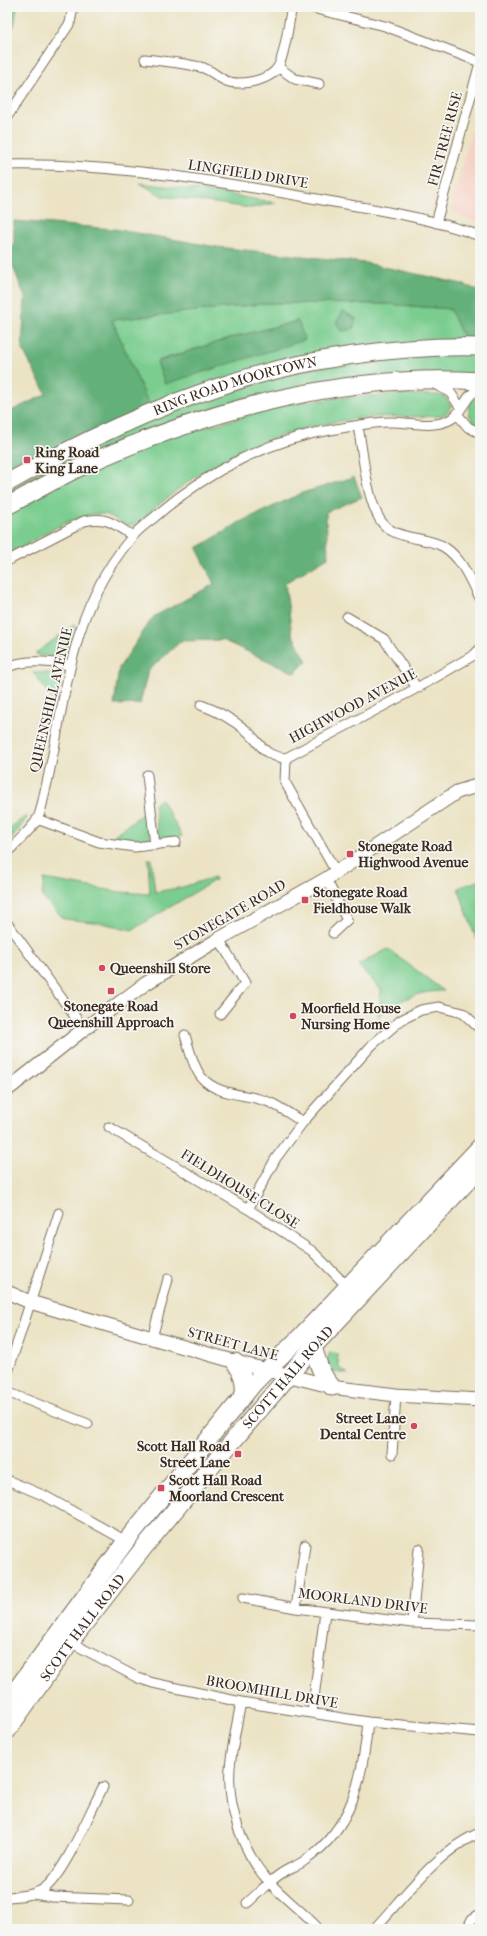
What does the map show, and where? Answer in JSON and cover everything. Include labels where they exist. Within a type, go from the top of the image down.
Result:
[{"type":"highway","name":"RING ROAD MOORTOWN","points":[[7,483],[81,444],[152,411],[224,384],[264,373],[330,359],[398,351],[476,347]]},
{"type":"highway","name":"RING ROAD MOORTOWN","points":[[7,506],[86,464],[141,441],[217,414],[281,398],[326,390],[395,382],[480,381]]},
{"type":"highway","name":"SCOTT HALL ROAD","points":[[7,1702],[126,1541],[244,1396],[480,1147]]},
{"type":"highway","name":"SCOTT HALL ROAD","points":[[7,1731],[70,1642],[145,1546],[313,1347],[480,1168]]},
{"type":"highway","points":[[313,1347],[323,1377],[332,1387]]},
{"type":"highway","points":[[235,1362],[241,1371],[245,1382],[244,1396]]},
{"type":"highway","points":[[190,1461],[225,1431],[269,1382],[276,1377],[288,1376]]},
{"type":"main road","name":"STONEGATE ROAD","points":[[7,1090],[84,1029],[145,984],[220,939],[331,876],[457,792],[480,785]]},
{"type":"main road","name":"STREET LANE","points":[[7,1292],[30,1302],[152,1338],[235,1362],[332,1387],[396,1395],[480,1400]]},
{"type":"street","points":[[7,117],[70,23],[73,7]]},
{"type":"street","points":[[145,59],[201,67],[213,72],[225,80],[237,84],[263,78],[278,67],[292,7]]},
{"type":"street","points":[[308,7],[348,12],[480,62]]},
{"type":"street","name":"FIR TREE RISE","points":[[436,223],[480,62]]},
{"type":"street","points":[[278,67],[295,79],[319,84]]},
{"type":"street","name":"LINGFIELD DRIVE","points":[[7,165],[50,164],[180,177],[362,207],[436,223],[480,236]]},
{"type":"street","points":[[427,381],[450,392],[468,427],[480,434]]},
{"type":"street","name":"QUEENSHILL AVENUE","points":[[7,853],[37,819],[53,756],[70,665],[79,631],[90,605],[110,567],[132,536],[175,499],[199,482],[266,448],[305,435],[358,426],[390,422],[446,422],[459,410],[467,397],[480,388]]},
{"type":"street","points":[[358,426],[372,498],[379,519],[388,528],[402,536],[444,546],[454,555],[470,578],[480,600]]},
{"type":"street","points":[[7,560],[84,521],[95,519],[106,520],[132,536]]},
{"type":"street","points":[[347,617],[384,639],[417,688]]},
{"type":"street","name":"HIGHWOOD AVENUE","points":[[333,933],[347,920],[331,876],[285,782],[286,758],[417,688],[474,655],[480,649]]},
{"type":"street","points":[[7,667],[17,663],[34,660],[70,665]]},
{"type":"street","points":[[201,705],[217,711],[232,720],[248,732],[265,752],[276,757],[286,758]]},
{"type":"street","points":[[147,774],[155,846]]},
{"type":"street","points":[[37,819],[99,842],[136,847],[155,846],[176,842]]},
{"type":"street","points":[[7,923],[84,1029]]},
{"type":"street","points":[[220,939],[245,983],[220,1014]]},
{"type":"street","points":[[248,1209],[276,1158],[303,1122],[372,1045],[401,1020],[421,1010],[439,1007],[463,1013],[480,1029]]},
{"type":"street","points":[[185,1035],[201,1077],[212,1086],[224,1091],[271,1103],[303,1122]]},
{"type":"street","name":"FIELDHOUSE CLOSE","points":[[109,1127],[248,1209],[312,1251],[348,1287]]},
{"type":"street","points":[[7,1375],[59,1213]]},
{"type":"street","points":[[152,1338],[168,1279]]},
{"type":"street","points":[[7,1392],[88,1424]]},
{"type":"street","points":[[392,1454],[396,1395]]},
{"type":"street","points":[[7,1480],[45,1496],[126,1541]]},
{"type":"street","points":[[296,1608],[305,1545]]},
{"type":"street","points":[[412,1622],[419,1549]]},
{"type":"street","name":"MOORLAND DRIVE","points":[[243,1598],[296,1608],[412,1622],[480,1625]]},
{"type":"street","points":[[312,1713],[325,1612]]},
{"type":"street","name":"BROOMHILL DRIVE","points":[[70,1642],[138,1678],[153,1683],[241,1702],[368,1722],[480,1732]]},
{"type":"street","points":[[241,1702],[230,1769],[232,1796],[241,1836],[253,1860],[270,1883],[319,1929]]},
{"type":"street","points":[[247,1903],[282,1873],[304,1861],[339,1827],[359,1785],[365,1759],[368,1722]]},
{"type":"street","points":[[33,1894],[45,1888],[56,1876],[66,1860],[103,1787]]},
{"type":"street","points":[[374,1929],[449,1850],[467,1838],[480,1833]]},
{"type":"street","points":[[7,1897],[33,1894],[53,1897],[129,1900]]},
{"type":"street","points":[[467,1929],[472,1919],[480,1914]]},
{"type":"shaded area","points":[[480,98],[480,223],[455,214],[451,208]]},
{"type":"green space","points":[[7,7],[17,7],[14,26],[7,35]]},
{"type":"green space","points":[[140,183],[220,193],[276,203],[251,208],[162,196]]},
{"type":"green space","points":[[14,221],[114,229],[217,247],[366,263],[462,284],[480,291],[480,339],[464,339],[450,309],[386,304],[271,303],[112,320],[149,405],[51,453],[33,456],[7,471],[7,413],[46,394],[22,348],[25,297],[8,254],[14,242]]},
{"type":"green space","points":[[271,303],[386,304],[450,309],[464,339],[416,343],[149,405],[112,320]],"holes":[[[297,321],[165,383],[157,361],[230,338]]]},
{"type":"green space","points":[[343,311],[356,319],[353,329],[342,331],[336,323]]},
{"type":"green space","points":[[298,321],[305,340],[165,384],[157,362],[230,338]]},
{"type":"green space","points":[[480,353],[480,375],[275,393],[7,500],[7,490],[54,464],[164,412],[273,377],[346,362],[431,354]]},
{"type":"green space","points":[[400,394],[439,395],[446,397],[451,406],[447,413],[441,416],[362,418],[340,421],[296,431],[275,438],[233,455],[213,466],[179,489],[135,525],[126,525],[106,515],[90,515],[78,518],[52,529],[7,556],[7,514],[84,472],[173,436],[292,403]]},
{"type":"green space","points":[[480,395],[480,429],[470,416],[469,407],[474,399]]},
{"type":"green space","points":[[354,477],[362,497],[326,512],[328,557],[285,583],[292,634],[307,661],[295,673],[222,640],[181,641],[148,671],[140,704],[114,705],[119,668],[153,617],[214,584],[197,548],[242,521],[302,493]]},
{"type":"green space","points":[[75,624],[66,651],[53,657],[37,655],[36,653]]},
{"type":"green space","points":[[33,672],[50,673],[60,683],[56,704]]},
{"type":"green space","points":[[161,799],[182,836],[162,839],[158,834],[154,804]]},
{"type":"green space","points":[[147,810],[150,839],[145,842],[109,839]]},
{"type":"green space","points":[[26,816],[27,818],[7,845],[7,830]]},
{"type":"green space","points":[[148,859],[151,859],[155,892],[183,887],[214,877],[215,880],[132,930],[102,923],[64,919],[42,897],[44,879],[120,892],[150,894]]},
{"type":"green space","points":[[480,880],[480,937],[476,938],[458,888]]},
{"type":"green space","points":[[388,949],[444,991],[434,991],[408,998],[385,1011],[378,1017],[381,990],[358,965]]},
{"type":"green space","points":[[330,1352],[337,1354],[339,1367],[348,1374],[333,1372],[326,1363]]},
{"type":"place","name":"Ring Road King Lane","points":[[27,460]]},
{"type":"place","name":"Stonegate Road Highwood Avenue","points":[[350,854]]},
{"type":"place","name":"Stonegate Road Fieldhouse Walk","points":[[305,900]]},
{"type":"place","name":"Queenshill Store","points":[[102,968]]},
{"type":"place","name":"Stonegate Road Queenshill Approach","points":[[111,991]]},
{"type":"place","name":"Moorfield House Nursing Home","points":[[293,1016]]},
{"type":"place","name":"Street Lane Dental Centre","points":[[414,1426]]},
{"type":"place","name":"Scott Hall Road Street Lane","points":[[238,1454]]},
{"type":"place","name":"Scott Hall Road Moorland Crescent","points":[[161,1488]]}]
